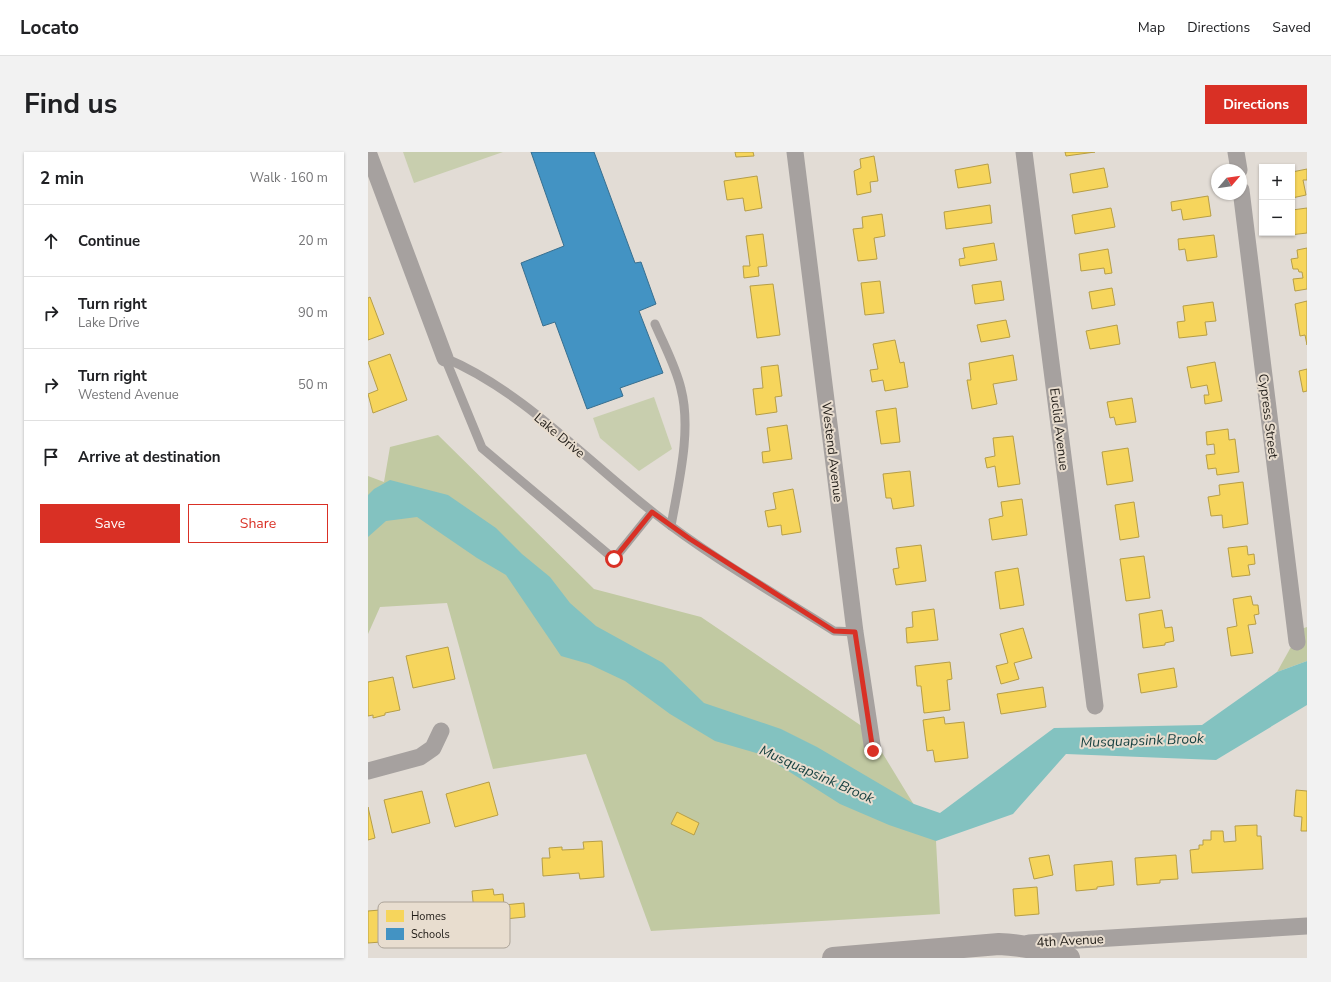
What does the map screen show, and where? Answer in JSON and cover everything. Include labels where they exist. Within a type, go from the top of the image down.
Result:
[{"type":"main road","name":"4th Avenue","points":[[833,958],[899,955],[999,944]]},
{"type":"main road","points":[[999,944],[1020,945],[1048,950],[1069,958]]},
{"type":"street","points":[[368,152],[445,358]]},
{"type":"street","name":"Westend Avenue","points":[[795,152],[855,632],[873,751]]},
{"type":"street","name":"Euclid Avenue","points":[[1024,152],[1095,706]]},
{"type":"street","points":[[1236,152],[1237,164]]},
{"type":"street","name":"Cypress Street","points":[[1242,200],[1297,642]]},
{"type":"street","points":[[368,771],[420,757],[433,748],[441,732]]},
{"type":"street","name":"4th Avenue","points":[[999,944],[1307,926]]},
{"type":"lane","points":[[655,324],[682,389],[685,418],[682,458],[671,526]]},
{"type":"lane","name":"Lake Drive","points":[[445,358],[464,366],[507,392],[671,526],[834,631],[855,632]]},
{"type":"lane","points":[[445,358],[482,448],[614,559],[652,512]]},
{"type":"green space","points":[[403,152],[503,152],[414,183]]},
{"type":"green space","points":[[654,397],[672,449],[639,471],[600,438],[593,418]]},
{"type":"green space","points":[[438,435],[594,589],[701,617],[869,731],[936,841],[940,914],[651,931],[586,754],[493,769],[447,603],[380,607],[368,634],[368,476],[384,482],[390,447]]},
{"type":"green space","points":[[1307,627],[1307,661],[1277,672],[1301,629]]},
{"type":"water","name":"Musquapsink Brook","points":[[390,480],[448,495],[496,528],[522,554],[550,577],[570,603],[596,626],[663,663],[704,703],[781,729],[817,747],[914,804],[940,813],[1054,728],[1202,725],[1277,672],[1307,661],[1307,705],[1216,760],[1066,754],[1013,814],[936,841],[889,825],[840,804],[763,755],[715,741],[670,714],[625,681],[589,664],[561,656],[506,575],[477,558],[417,517],[386,521],[368,537],[368,495],[374,489]]},
{"type":"building: Homes","points":[[735,152],[753,152],[754,156],[736,157]]},
{"type":"building: Homes","points":[[1065,152],[1095,152],[1066,156]]},
{"type":"building: Homes","points":[[874,156],[878,181],[870,182],[871,192],[857,195],[854,171],[861,168],[860,159]]},
{"type":"building: Homes","points":[[988,164],[991,183],[958,188],[955,170]]},
{"type":"building: Homes","points":[[1104,168],[1108,187],[1073,193],[1070,174]]},
{"type":"building: Homes","points":[[1307,169],[1307,180],[1303,180],[1306,195],[1295,197],[1295,171]]},
{"type":"building: Homes","points":[[757,176],[762,208],[745,211],[743,198],[727,200],[724,181]]},
{"type":"building: Homes","points":[[1208,196],[1211,216],[1183,220],[1181,209],[1172,211],[1171,202]]},
{"type":"building: Homes","points":[[990,205],[992,223],[946,229],[944,212]]},
{"type":"building: Homes","points":[[1111,208],[1115,227],[1075,234],[1072,215]]},
{"type":"building: Homes","points":[[1307,208],[1307,233],[1295,234],[1295,210]]},
{"type":"building: Homes","points":[[882,214],[885,236],[874,238],[877,259],[858,261],[853,229],[863,228],[862,217]]},
{"type":"building: Homes","points":[[763,234],[767,266],[758,267],[759,276],[744,278],[743,266],[750,266],[746,236]]},
{"type":"building: Homes","points":[[1214,235],[1217,257],[1187,261],[1185,249],[1179,250],[1178,239]]},
{"type":"building: Homes","points":[[994,243],[997,260],[960,266],[959,259],[965,258],[963,248]]},
{"type":"building: Homes","points":[[1307,248],[1307,289],[1295,291],[1293,279],[1303,278],[1302,272],[1299,272],[1298,269],[1293,269],[1291,259],[1298,258],[1297,250]]},
{"type":"building: Homes","points":[[1108,249],[1112,273],[1105,274],[1104,268],[1081,271],[1079,254]]},
{"type":"building: Homes","points":[[880,281],[884,313],[865,315],[861,283]]},
{"type":"building: Homes","points":[[1001,281],[1004,300],[975,304],[972,285]]},
{"type":"building: Homes","points":[[773,284],[780,335],[757,338],[750,286]]},
{"type":"building: Homes","points":[[1112,288],[1115,305],[1092,309],[1089,292]]},
{"type":"building: Homes","points":[[370,297],[384,334],[368,340],[368,298]]},
{"type":"building: Homes","points":[[1307,301],[1307,345],[1305,335],[1300,336],[1295,304]]},
{"type":"building: Homes","points":[[1213,302],[1216,321],[1205,322],[1207,335],[1179,338],[1177,322],[1185,321],[1183,306]]},
{"type":"building: Homes","points":[[1006,320],[1010,337],[981,342],[977,325]]},
{"type":"building: Homes","points":[[1117,325],[1120,344],[1090,349],[1086,331]]},
{"type":"building: Homes","points":[[895,340],[900,363],[904,362],[908,387],[885,391],[883,380],[872,382],[870,370],[878,369],[873,344]]},
{"type":"building: Homes","points":[[390,354],[407,400],[373,413],[368,394],[378,390],[368,362]]},
{"type":"building: Homes","points":[[1013,355],[1017,380],[993,384],[997,404],[972,409],[967,380],[971,380],[969,363]]},
{"type":"building: Homes","points":[[1215,362],[1222,401],[1205,404],[1204,395],[1209,395],[1207,385],[1191,388],[1187,367]]},
{"type":"building: Homes","points":[[778,365],[782,396],[775,397],[777,412],[756,415],[753,389],[763,388],[761,367]]},
{"type":"building: Homes","points":[[1307,369],[1307,391],[1303,392],[1299,371]]},
{"type":"building: Homes","points":[[1132,398],[1136,422],[1116,425],[1114,417],[1110,418],[1107,402]]},
{"type":"building: Homes","points":[[896,408],[900,442],[881,444],[876,411]]},
{"type":"building: Homes","points":[[787,425],[792,459],[763,463],[762,452],[770,451],[767,428]]},
{"type":"building: Homes","points":[[1228,429],[1229,440],[1235,439],[1239,472],[1217,475],[1216,468],[1208,469],[1206,455],[1215,454],[1214,444],[1207,445],[1206,432]]},
{"type":"building: Homes","points":[[1013,436],[1020,484],[998,487],[995,466],[987,468],[985,458],[995,456],[993,438]]},
{"type":"building: Homes","points":[[1128,448],[1133,481],[1107,485],[1102,452]]},
{"type":"building: Homes","points":[[910,471],[914,506],[893,509],[891,498],[886,498],[883,474]]},
{"type":"building: Homes","points":[[1243,482],[1248,524],[1223,528],[1222,515],[1211,516],[1208,497],[1220,495],[1219,485]]},
{"type":"building: Homes","points":[[793,489],[801,532],[782,535],[781,525],[768,527],[765,511],[776,509],[773,493]]},
{"type":"building: Homes","points":[[1022,499],[1027,535],[992,540],[989,519],[1003,516],[1001,502]]},
{"type":"building: Homes","points":[[1134,502],[1139,537],[1120,540],[1115,505]]},
{"type":"building: Homes","points":[[921,545],[926,581],[896,585],[893,569],[899,568],[896,548]]},
{"type":"building: Homes","points":[[1247,546],[1248,555],[1254,554],[1255,564],[1248,565],[1250,575],[1232,577],[1228,548]]},
{"type":"building: Homes","points":[[1144,556],[1150,598],[1126,601],[1120,559]]},
{"type":"building: Homes","points":[[1018,568],[1024,605],[1000,609],[995,572]]},
{"type":"building: Homes","points":[[1251,596],[1253,605],[1258,605],[1259,614],[1254,615],[1256,624],[1248,625],[1253,653],[1231,656],[1227,628],[1237,626],[1233,599]]},
{"type":"building: Homes","points":[[934,609],[938,640],[907,643],[906,628],[913,627],[912,612]]},
{"type":"building: Homes","points":[[1162,610],[1165,628],[1172,627],[1174,641],[1165,643],[1165,645],[1143,648],[1139,614]]},
{"type":"building: Homes","points":[[1023,628],[1032,658],[1014,663],[1019,679],[1001,684],[996,666],[1008,663],[1000,634]]},
{"type":"building: Homes","points":[[448,647],[455,679],[413,688],[406,656]]},
{"type":"building: Homes","points":[[950,662],[952,679],[947,680],[950,710],[924,713],[921,686],[917,686],[915,666]]},
{"type":"building: Homes","points":[[1174,668],[1177,687],[1141,693],[1138,674]]},
{"type":"building: Homes","points":[[393,677],[400,710],[385,713],[385,715],[373,718],[373,715],[368,716],[368,682]]},
{"type":"building: Homes","points":[[1043,687],[1046,707],[1001,714],[997,694]]},
{"type":"building: Homes","points":[[944,717],[945,724],[964,722],[968,758],[935,762],[933,750],[927,751],[923,720]]},
{"type":"building: Homes","points":[[489,782],[498,815],[455,827],[446,794]]},
{"type":"building: Homes","points":[[1296,790],[1307,791],[1307,831],[1301,831],[1302,817],[1294,816]]},
{"type":"building: Homes","points":[[422,791],[430,823],[392,833],[384,800]]},
{"type":"building: Homes","points":[[368,807],[375,838],[368,840]]},
{"type":"building: Homes","points":[[677,812],[699,823],[694,835],[671,824]]},
{"type":"building: Homes","points":[[1257,825],[1257,836],[1261,836],[1263,869],[1192,873],[1190,850],[1199,849],[1199,845],[1203,845],[1203,840],[1211,840],[1211,831],[1223,831],[1224,842],[1236,841],[1235,826]]},
{"type":"building: Homes","points":[[602,841],[604,877],[580,879],[579,873],[543,876],[542,858],[550,858],[549,848],[562,847],[562,850],[584,849],[583,842]]},
{"type":"building: Homes","points":[[1049,855],[1053,875],[1034,879],[1029,858]]},
{"type":"building: Homes","points":[[1176,855],[1178,879],[1160,880],[1160,883],[1137,885],[1135,858]]},
{"type":"building: Homes","points":[[1112,861],[1114,885],[1097,887],[1097,889],[1076,891],[1074,865]]},
{"type":"building: Homes","points":[[1037,887],[1039,914],[1015,916],[1013,889]]},
{"type":"building: Homes","points":[[493,889],[494,895],[503,894],[504,902],[473,902],[472,891]]},
{"type":"building: Homes","points":[[524,903],[525,917],[510,918],[510,904]]},
{"type":"building: Homes","points":[[378,910],[378,942],[368,943],[368,911]]},
{"type":"building: Schools","points":[[531,152],[594,152],[635,263],[641,262],[656,304],[639,311],[663,373],[620,388],[623,396],[587,409],[555,322],[543,326],[521,263],[564,246]]},
{"type":"route","points":[[614,559],[652,512],[690,539],[834,631],[855,632],[873,751]]}]
